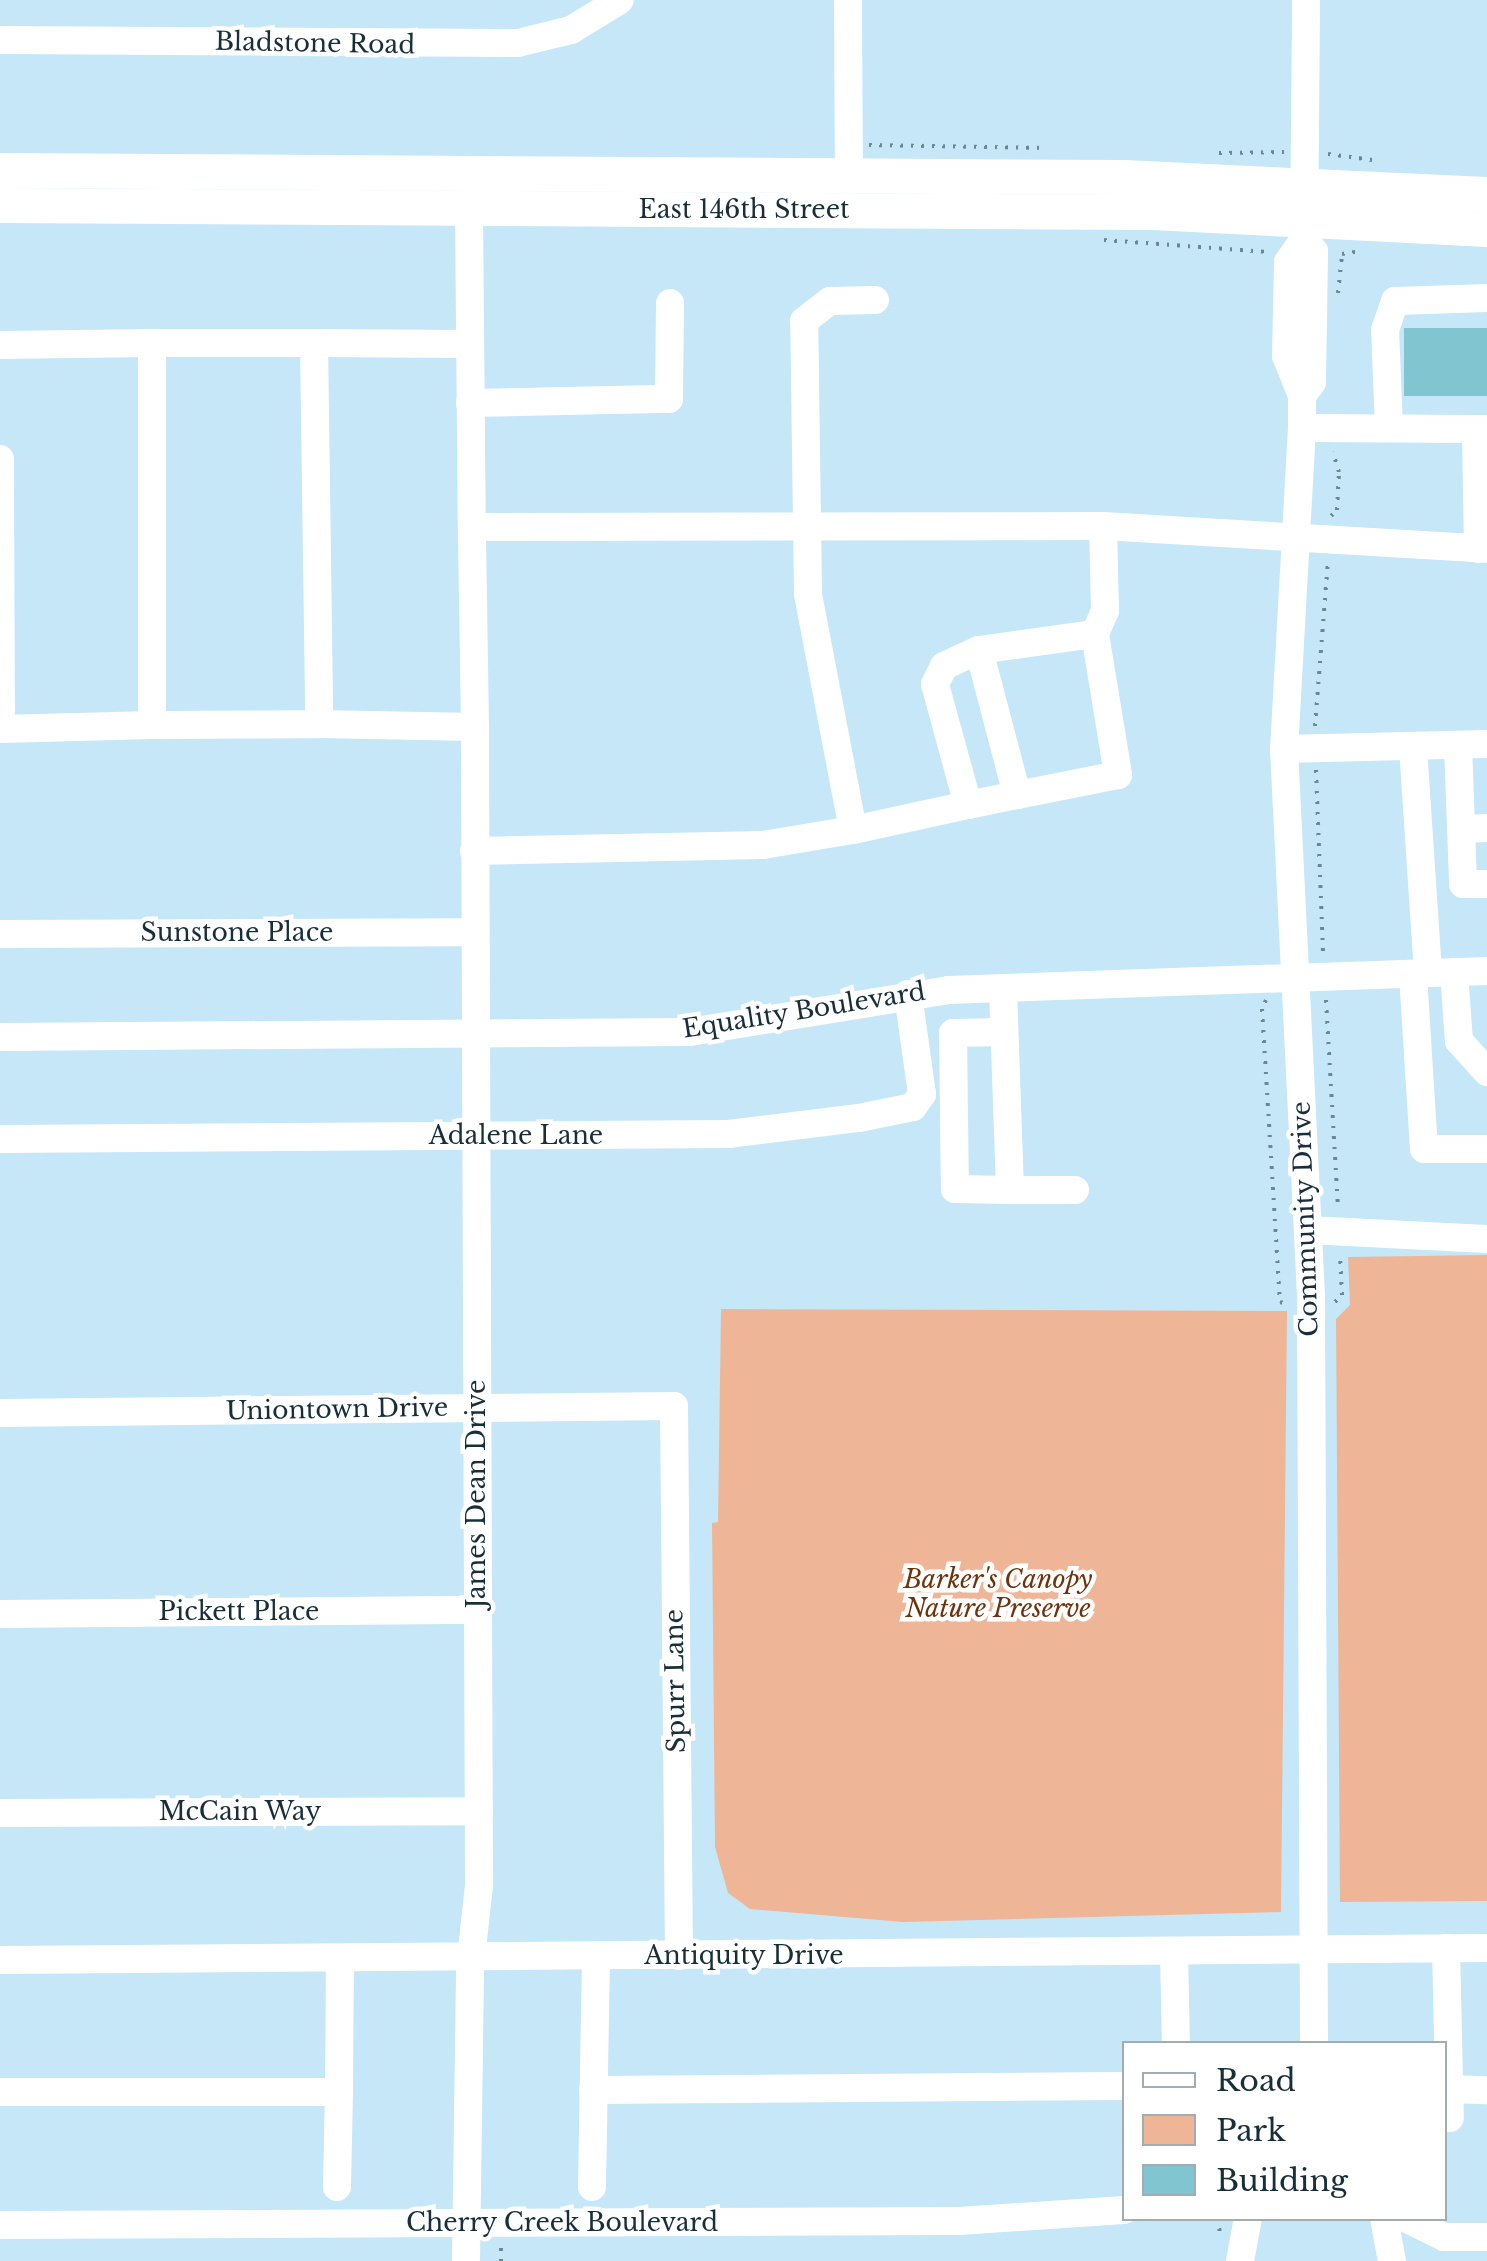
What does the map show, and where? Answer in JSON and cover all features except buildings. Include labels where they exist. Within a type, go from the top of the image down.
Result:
[{"type":"main road","name":"East 146th Street","points":[[0,170],[848,175],[1487,230]]},
{"type":"main road","name":"East 146th Street","points":[[0,205],[1304,213],[1487,194]]},
{"type":"street","name":"Bladstone Road","points":[[0,40],[505,44],[572,30],[620,0]]},
{"type":"street","points":[[848,0],[848,175]]},
{"type":"street","name":"Community Drive","points":[[1306,0],[1304,213],[1288,262],[1286,356],[1302,396],[1302,428],[1299,537],[1284,749],[1308,1230],[1314,2041]]},
{"type":"street","name":"James Dean Drive","points":[[466,2261],[471,1958],[479,1811],[469,208]]},
{"type":"street","points":[[1389,428],[1386,330],[1395,301],[1487,298]]},
{"type":"street","points":[[853,830],[808,593],[804,321],[830,301],[875,300]]},
{"type":"street","points":[[470,403],[668,399],[670,303]]},
{"type":"street","points":[[152,343],[152,725]]},
{"type":"street","points":[[314,343],[319,724]]},
{"type":"street","points":[[0,345],[470,344]]},
{"type":"street","points":[[472,527],[1103,526],[1482,549],[1482,429],[1302,428]]},
{"type":"street","points":[[0,459],[1,729],[319,724],[475,727]]},
{"type":"street","points":[[474,851],[763,845],[1118,776],[1096,634],[1105,610],[1103,526]]},
{"type":"street","points":[[968,804],[935,684],[944,666],[978,650],[1096,634]]},
{"type":"street","points":[[978,650],[1016,796]]},
{"type":"street","points":[[1284,749],[1487,744]]},
{"type":"street","points":[[1458,745],[1474,829],[1464,884],[1487,884]]},
{"type":"street","points":[[1413,746],[1431,973],[1424,1149],[1487,1149]]},
{"type":"street","name":"Sunstone Place","points":[[0,934],[474,932]]},
{"type":"street","name":"Equality Boulevard","points":[[0,1037],[690,1032],[908,994],[1487,971]]},
{"type":"street","points":[[1431,973],[1459,1041],[1487,1072]]},
{"type":"street","points":[[1003,990],[1010,1190]]},
{"type":"street","name":"Adalene Lane","points":[[0,1139],[728,1134],[913,1106],[922,1094],[922,1072],[908,994]]},
{"type":"street","points":[[1004,1032],[953,1033],[955,1189],[1075,1190]]},
{"type":"street","points":[[1308,1230],[1487,1239]]},
{"type":"street","name":"Uniontown Drive","points":[[0,1413],[674,1406]]},
{"type":"street","name":"Spurr Lane","points":[[674,1406],[679,1956]]},
{"type":"street","name":"Pickett Place","points":[[0,1614],[478,1610]]},
{"type":"street","name":"McCain Way","points":[[0,1813],[479,1811]]},
{"type":"street","points":[[1446,1948],[1449,2103],[1487,2090]]},
{"type":"street","name":"Antiquity Drive","points":[[0,1960],[1487,1948]]},
{"type":"street","points":[[1174,1952],[1176,2041]]},
{"type":"street","points":[[592,2187],[596,1957]]},
{"type":"street","points":[[337,2187],[340,1959]]},
{"type":"street","points":[[594,2090],[1122,2086]]},
{"type":"street","points":[[0,2092],[338,2092]]},
{"type":"street","name":"Cherry Creek Boulevard","points":[[0,2225],[958,2221],[1122,2210]]},
{"type":"street","points":[[1229,2255],[1246,2221]]},
{"type":"street","points":[[1385,2221],[1392,2261]]},
{"type":"street","points":[[1412,2221],[1444,2237],[1487,2236]]},
{"type":"path","points":[[1219,2221],[1229,2255]]},
{"type":"green space","points":[[1487,1255],[1487,1901],[1340,1902],[1336,1319],[1350,1305],[1348,1257]]},
{"type":"green space","name":"Barker's Canopy Nature Preserve","points":[[721,1309],[1287,1311],[1281,1912],[903,1922],[750,1909],[728,1893],[715,1847],[712,1523],[718,1522]]}]
